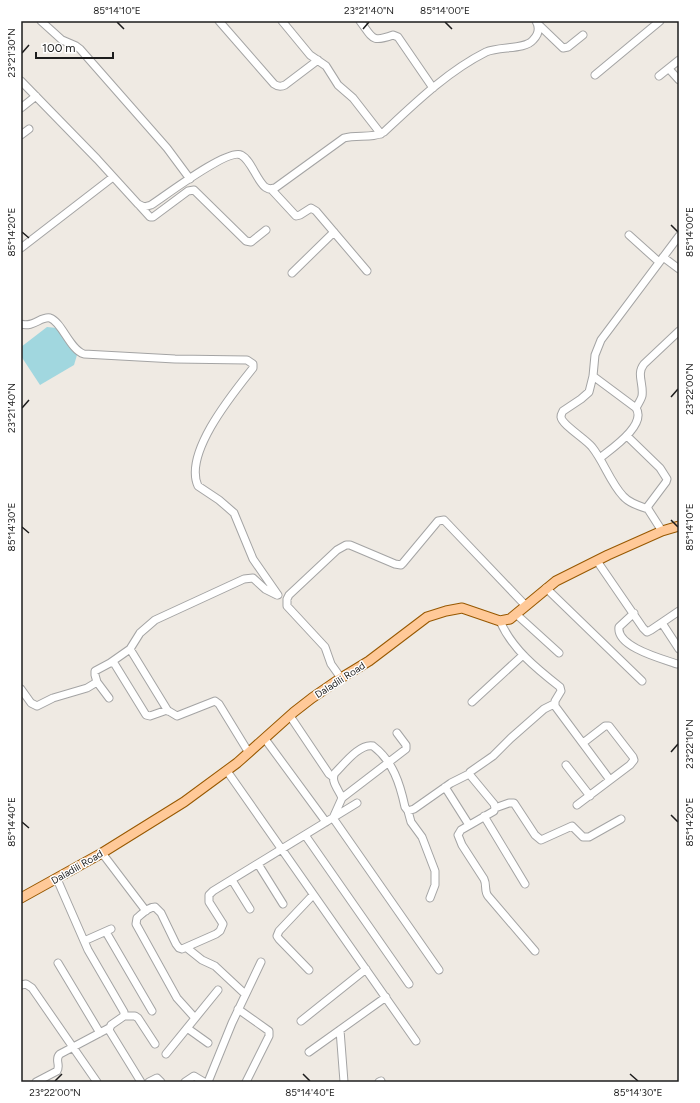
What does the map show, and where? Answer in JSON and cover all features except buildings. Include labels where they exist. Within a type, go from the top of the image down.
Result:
[{"type":"main road","points":[[500,621],[510,619],[556,581],[608,554],[662,531],[679,526]]},
{"type":"main road","name":"Daladili Road","points":[[22,894],[57,879],[184,802],[249,753],[312,698],[436,613],[462,608],[500,621]]},
{"type":"street","points":[[41,21],[62,40],[73,44],[80,49],[167,148],[190,179]]},
{"type":"street","points":[[219,21],[274,84],[278,86],[282,87],[318,60]]},
{"type":"street","points":[[282,21],[310,55],[326,66],[338,85],[353,98],[381,134]]},
{"type":"street","points":[[360,21],[371,36],[376,40],[380,40],[393,34],[398,37],[433,88]]},
{"type":"street","points":[[595,75],[660,21]]},
{"type":"street","points":[[271,189],[344,138],[381,134],[433,88],[466,64],[488,51],[526,45],[530,43],[539,32],[537,23]]},
{"type":"street","points":[[537,23],[563,48],[568,47],[583,35]]},
{"type":"street","points":[[659,76],[679,60]]},
{"type":"street","points":[[669,69],[679,80]]},
{"type":"street","points":[[21,81],[113,177],[148,216],[153,217],[188,191],[194,190],[246,241],[251,242],[266,230]]},
{"type":"street","points":[[21,108],[36,96]]},
{"type":"street","points":[[21,135],[29,129]]},
{"type":"street","points":[[140,206],[150,205],[223,158],[239,154],[246,159],[262,185],[268,189],[271,189],[296,216],[308,209],[313,209],[367,271]]},
{"type":"street","points":[[21,248],[113,177]]},
{"type":"street","points":[[292,273],[334,232]]},
{"type":"street","points":[[629,235],[661,259],[679,269]]},
{"type":"street","points":[[662,531],[648,509],[635,504],[624,497],[600,458],[586,440],[565,423],[561,417],[563,411],[582,399],[589,392],[593,376],[595,355],[601,340],[679,236]]},
{"type":"street","points":[[21,324],[29,325],[45,318],[51,318],[78,351],[84,354],[175,359],[247,360],[253,364],[253,368],[215,419],[205,437],[199,453],[196,477],[198,486],[219,500],[234,513],[253,559],[278,595]]},
{"type":"street","points":[[636,408],[642,396],[640,374],[641,368],[679,331]]},
{"type":"street","points":[[593,376],[636,408],[639,415],[627,436],[600,458]]},
{"type":"street","points":[[627,436],[660,468],[667,479],[648,506],[648,509]]},
{"type":"street","points":[[286,599],[341,547],[350,544],[395,564],[401,565],[433,526],[441,520],[447,522],[526,606]]},
{"type":"street","points":[[597,561],[647,632],[679,611]]},
{"type":"street","points":[[108,698],[97,682],[95,671],[110,663],[130,649],[140,633],[155,620],[244,579],[253,578],[265,589],[286,599]]},
{"type":"street","points":[[546,588],[642,681]]},
{"type":"street","points":[[286,599],[287,606],[325,647],[331,664],[341,678]]},
{"type":"street","points":[[634,613],[619,627],[623,637],[639,651],[677,664]]},
{"type":"street","points":[[516,614],[558,653]]},
{"type":"street","points":[[408,811],[414,809],[458,778],[469,774],[473,769],[493,756],[544,708],[554,704],[560,694],[561,689],[523,655],[508,637],[500,621]]},
{"type":"street","points":[[662,623],[679,649]]},
{"type":"street","points":[[130,649],[168,710],[177,716],[213,701],[218,702],[249,753]]},
{"type":"street","points":[[472,702],[523,655]]},
{"type":"street","points":[[110,663],[115,665],[146,715],[150,716],[168,710]]},
{"type":"street","points":[[21,689],[31,703],[36,706],[53,698],[87,688],[97,682]]},
{"type":"street","points":[[554,704],[610,780]]},
{"type":"street","points":[[290,716],[329,774],[333,777],[342,798]]},
{"type":"street","points":[[577,805],[630,765],[634,760],[609,726],[605,726],[583,743]]},
{"type":"street","points":[[333,818],[342,798],[404,751],[406,747],[397,732]]},
{"type":"street","points":[[265,739],[326,822]]},
{"type":"street","points":[[333,777],[335,773],[365,746],[373,746],[389,763],[396,775],[411,822],[422,837],[435,871],[435,883],[430,898]]},
{"type":"street","points":[[566,766],[590,796]]},
{"type":"street","points":[[227,770],[313,895],[416,1040]]},
{"type":"street","points":[[469,774],[496,808]]},
{"type":"street","points":[[445,787],[469,825]]},
{"type":"street","points":[[195,1018],[177,998],[136,924],[137,918],[146,911],[156,907],[179,948],[187,948],[220,931],[223,924],[209,902],[209,895],[357,803]]},
{"type":"street","points":[[535,951],[486,894],[486,882],[462,845],[458,832],[496,808],[509,803],[514,803],[535,835],[541,840],[572,826],[583,837],[589,837],[621,819]]},
{"type":"street","points":[[484,816],[525,884]]},
{"type":"street","points":[[333,818],[439,970]]},
{"type":"street","points":[[305,835],[409,984]]},
{"type":"street","points":[[102,853],[146,911]]},
{"type":"street","points":[[258,864],[283,904]]},
{"type":"street","points":[[57,879],[84,941],[124,1012],[124,1016]]},
{"type":"street","points":[[232,880],[250,909]]},
{"type":"street","points":[[309,970],[278,939],[277,936],[279,931],[313,895]]},
{"type":"street","points":[[84,941],[108,931],[152,1011]]},
{"type":"street","points":[[187,948],[202,960],[215,966],[245,994]]},
{"type":"street","points":[[208,1082],[238,1009],[261,962]]},
{"type":"street","points":[[58,964],[100,1033]]},
{"type":"street","points":[[301,1021],[366,969]]},
{"type":"street","points":[[21,985],[26,984],[32,988],[97,1082]]},
{"type":"street","points":[[166,1054],[218,990]]},
{"type":"street","points":[[309,1052],[386,997]]},
{"type":"street","points":[[238,1009],[270,1033],[246,1082]]},
{"type":"street","points":[[36,1082],[57,1071],[57,1056],[109,1028],[124,1016],[135,1016],[138,1018],[155,1044]]},
{"type":"street","points":[[109,1028],[141,1082]]},
{"type":"street","points":[[187,1028],[208,1044]]},
{"type":"street","points":[[340,1030],[344,1082]]},
{"type":"street","points":[[185,1082],[194,1076],[204,1082]]},
{"type":"street","points":[[149,1082],[157,1078],[161,1082]]},
{"type":"water","points":[[47,327],[57,328],[77,355],[74,365],[40,385],[21,356],[21,347]]}]
